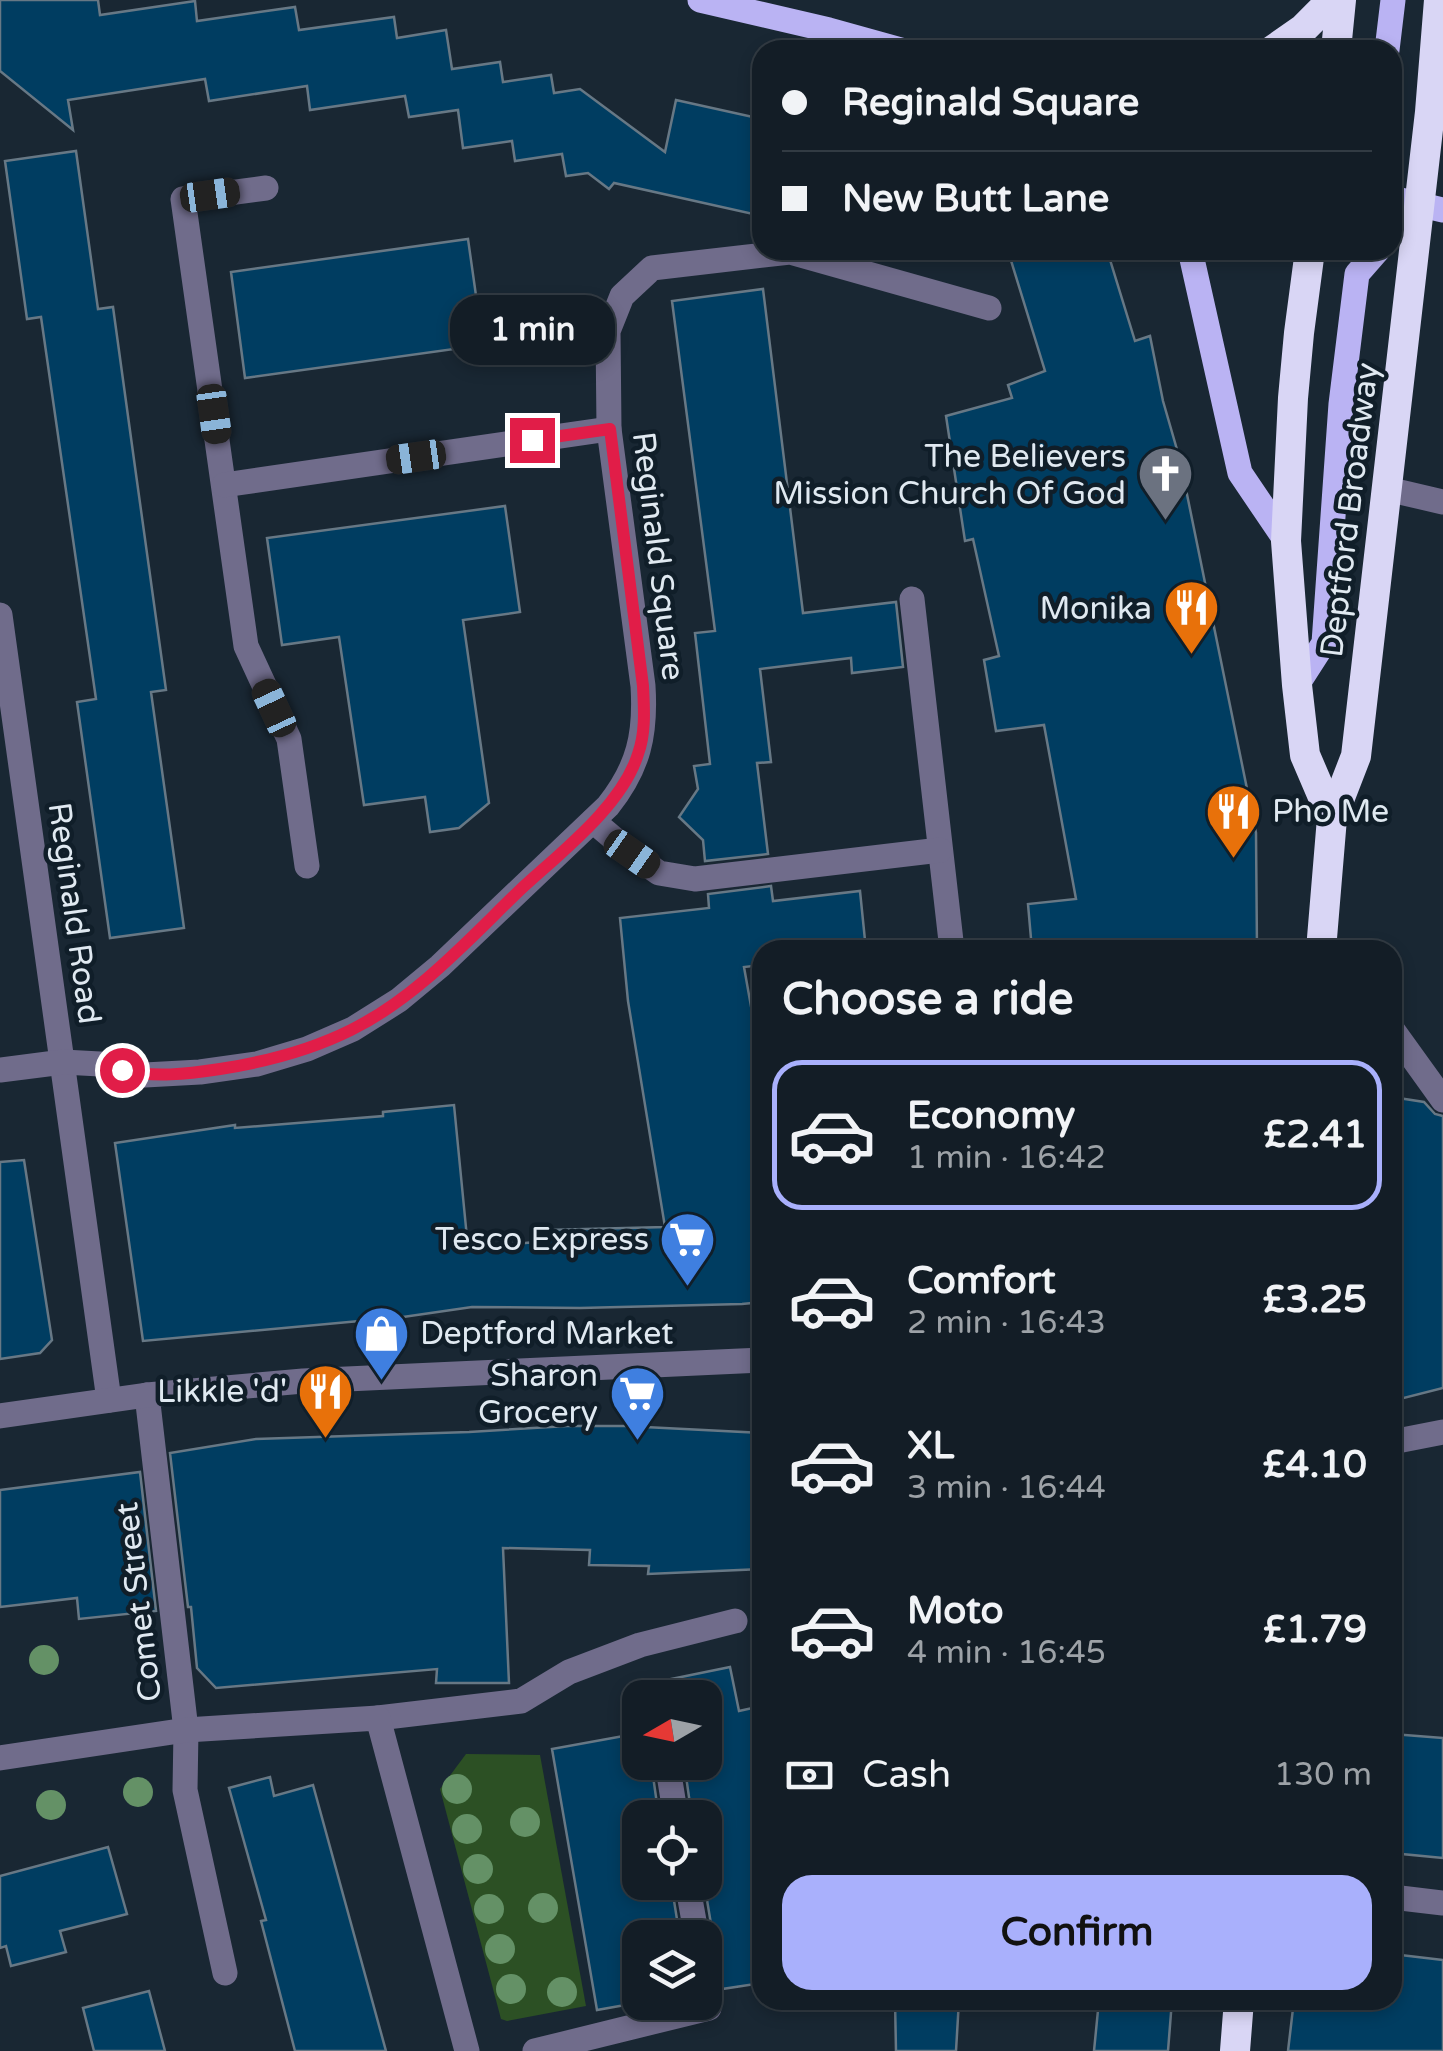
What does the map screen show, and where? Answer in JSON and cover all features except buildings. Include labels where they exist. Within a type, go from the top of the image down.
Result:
[{"type":"highway","points":[[1287,40],[1332,0]]},
{"type":"highway","points":[[1337,40],[1341,0]]},
{"type":"highway","name":"Deptford Broadway","points":[[1322,940],[1332,818],[1356,756],[1430,112],[1439,0]]},
{"type":"highway","name":"Deptford Broadway","points":[[1309,260],[1299,333],[1286,542],[1305,755],[1332,818]]},
{"type":"highway","points":[[1234,2051],[1238,2010]]},
{"type":"main road","points":[[700,0],[865,40]]},
{"type":"main road","points":[[1388,40],[1392,0]]},
{"type":"main road","points":[[1192,260],[1240,473],[1286,542]]},
{"type":"main road","points":[[1296,685],[1324,643],[1341,404],[1356,274],[1369,260]]},
{"type":"street","points":[[266,188],[183,198],[246,646],[288,739],[307,866]]},
{"type":"street","name":"Reginald Square","points":[[0,1070],[63,1062],[100,1064],[144,1076],[257,1064],[307,1049],[353,1029],[398,1000],[440,966],[593,821],[624,786],[639,753],[645,718],[610,429],[608,332],[622,296],[652,268],[752,256]]},
{"type":"street","name":"Reginald Square","points":[[819,260],[990,308]]},
{"type":"street","points":[[224,485],[610,429]]},
{"type":"street","points":[[1387,488],[1443,502]]},
{"type":"street","points":[[912,599],[951,940]]},
{"type":"street","name":"Reginald Road","points":[[0,615],[109,1400]]},
{"type":"street","points":[[593,821],[660,873],[695,879],[940,850]]},
{"type":"street","points":[[1402,1042],[1443,1100]]},
{"type":"street","points":[[0,1416],[147,1395],[303,1381],[752,1360]]},
{"type":"street","name":"Comet Street","points":[[147,1395],[186,1730],[378,1718],[521,1701],[568,1672],[640,1645],[735,1621]]},
{"type":"street","points":[[1402,1440],[1443,1432]]},
{"type":"street","points":[[378,1718],[466,2051]]},
{"type":"street","points":[[0,1758],[186,1730],[184,1790],[225,1973]]},
{"type":"street","points":[[1402,1897],[1443,1903]]},
{"type":"street","points":[[535,2051],[660,2020]]},
{"type":"green space","points":[[466,1754],[540,1755],[586,2006],[501,2019],[440,1789]]},
{"type":"place","name":"The Believers Mission Church Of God","points":[[1165,523]]},
{"type":"place","name":"Monika","points":[[1191,657]]},
{"type":"place","name":"Pho Me","points":[[1233,860]]},
{"type":"place","name":"Tesco Express","points":[[688,1288]]},
{"type":"place","name":"Deptford Market","points":[[381,1382]]},
{"type":"place","name":"Likkle 'd'","points":[[326,1440]]},
{"type":"place","name":"Sharon Grocery","points":[[637,1442]]},
{"type":"route","points":[[122,1070],[144,1076],[257,1064],[307,1049],[353,1029],[440,966],[593,821],[624,786],[639,753],[645,718],[610,429],[532,440]]}]
